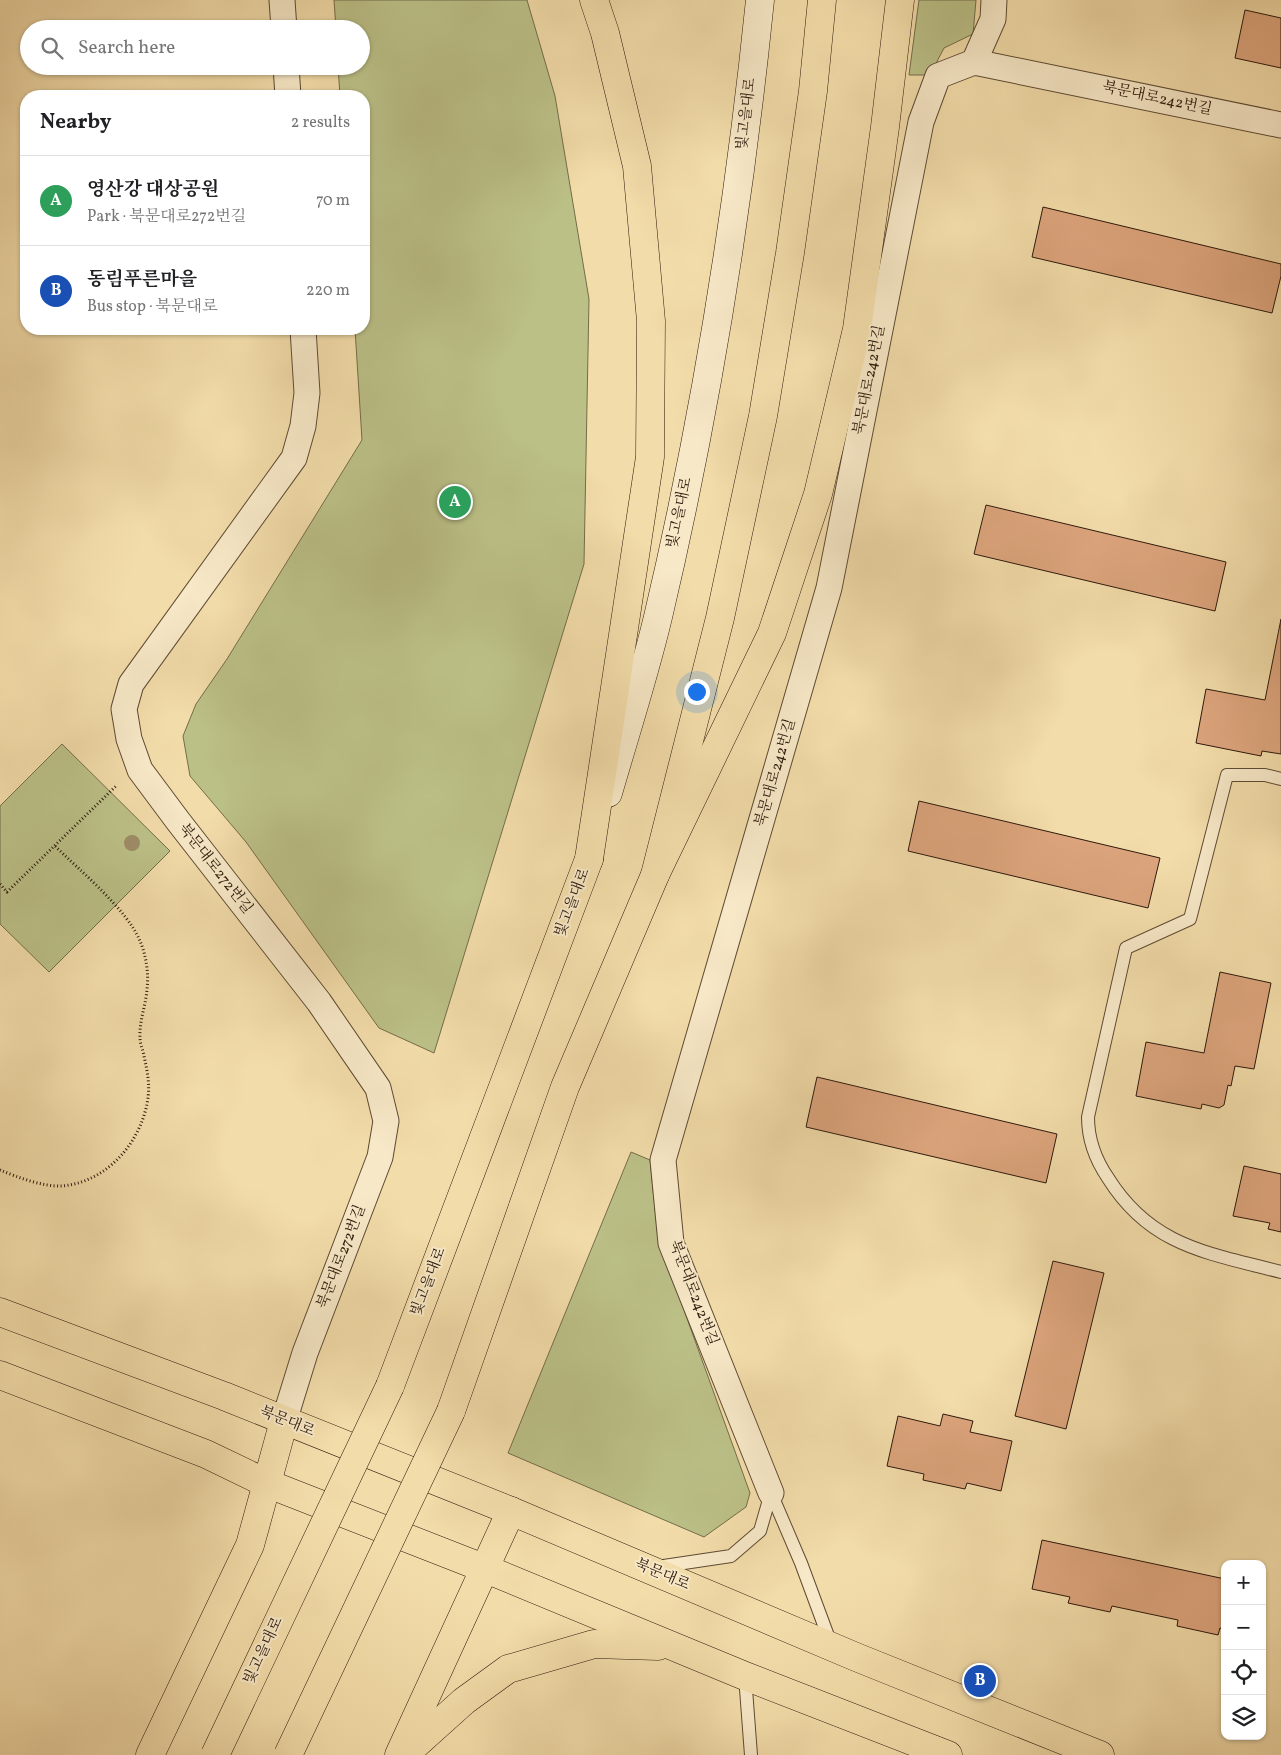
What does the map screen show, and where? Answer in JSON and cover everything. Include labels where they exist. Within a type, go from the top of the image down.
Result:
[{"type":"main road","points":[[589,859],[650,457],[651,321],[637,166],[594,0]]},
{"type":"main road","name":"빛고을대로","points":[[215,1755],[390,1386],[589,859],[658,618],[700,419],[728,259],[760,0]]},
{"type":"main road","points":[[655,875],[720,618],[763,416],[790,253],[813,91],[822,0]]},
{"type":"main road","points":[[288,1755],[451,1411],[566,1087],[655,875],[772,633],[818,494],[857,329],[900,0]]},
{"type":"main road","name":"북문대로","points":[[0,1312],[224,1396],[511,1511],[832,1646],[1100,1755]]},
{"type":"main road","points":[[0,1375],[206,1454],[266,1482],[486,1569],[745,1676],[948,1755]]},
{"type":"main road","points":[[150,1755],[250,1545],[284,1420]]},
{"type":"main road","points":[[399,1755],[511,1511]]},
{"type":"main road","points":[[404,1755],[464,1701],[508,1669],[594,1644],[675,1647]]},
{"type":"street","points":[[282,0],[283,20]]},
{"type":"street","points":[[974,62],[993,19],[994,0]]},
{"type":"street","name":"북문대로242번길","points":[[772,1493],[671,1243],[663,1160],[830,588],[921,122],[938,76],[974,62],[1281,125]]},
{"type":"street","points":[[287,75],[288,90]]},
{"type":"street","name":"북문대로272번길","points":[[284,1420],[305,1353],[380,1157],[386,1122],[384,1113],[378,1088],[319,1002],[140,770],[129,739],[124,709],[131,684],[294,458],[303,426],[307,393],[303,335]]},
{"type":"lane","points":[[1281,779],[1265,775],[1227,775],[1190,919],[1126,948],[1088,1117],[1088,1134],[1101,1168],[1127,1204],[1142,1220],[1164,1235],[1196,1250],[1281,1272]]},
{"type":"lane","points":[[645,1568],[731,1556],[760,1531],[772,1493]]},
{"type":"lane","name":"북문대로242번길","points":[[772,1493],[832,1646]]},
{"type":"lane","points":[[745,1676],[752,1755]]},
{"type":"path","points":[[0,884],[7,892],[110,791],[140,770]]},
{"type":"path","points":[[0,1170],[22,1179],[40,1183],[60,1186],[79,1183],[101,1172],[121,1156],[132,1142],[145,1117],[149,1080],[140,1038],[148,981],[147,967],[140,941],[131,924],[116,906],[54,846]]},
{"type":"green space","points":[[334,0],[527,0],[555,96],[589,299],[584,564],[434,1053],[379,1028],[246,842],[190,776],[183,736],[196,704],[227,659],[362,440],[355,335],[370,335],[370,90],[340,90],[339,75],[370,75],[370,20],[335,20]]},
{"type":"green space","points":[[919,0],[976,0],[973,34],[944,48],[930,75],[909,75]]},
{"type":"green space","points":[[62,744],[170,851],[49,972],[0,924],[0,806]]},
{"type":"green space","points":[[631,1152],[650,1160],[658,1238],[750,1493],[746,1507],[704,1537],[508,1453]]},
{"type":"building","points":[[1245,10],[1281,18],[1281,68],[1235,58]]},
{"type":"building","points":[[1043,207],[1281,264],[1281,276],[1272,313],[1032,257]]},
{"type":"building","points":[[986,505],[1226,562],[1215,611],[974,554]]},
{"type":"building","points":[[1281,619],[1281,754],[1262,751],[1261,756],[1196,743],[1206,689],[1265,700]]},
{"type":"building","points":[[919,801],[1160,858],[1148,908],[908,851]]},
{"type":"building","points":[[1220,972],[1271,983],[1254,1069],[1235,1066],[1231,1086],[1228,1085],[1224,1105],[1219,1108],[1202,1104],[1201,1109],[1136,1096],[1146,1042],[1204,1053]]},
{"type":"building","points":[[817,1077],[1057,1134],[1046,1183],[806,1127]]},
{"type":"building","points":[[1244,1166],[1281,1174],[1281,1232],[1268,1229],[1270,1223],[1233,1216]]},
{"type":"building","points":[[1053,1261],[1104,1273],[1066,1429],[1015,1416]]},
{"type":"building","points":[[943,1414],[973,1421],[970,1432],[1012,1441],[1001,1491],[967,1483],[965,1489],[923,1480],[924,1474],[887,1466],[898,1416],[940,1426]]},
{"type":"building","points":[[1042,1540],[1221,1578],[1221,1628],[1218,1635],[1177,1626],[1178,1620],[1112,1606],[1110,1612],[1068,1603],[1070,1597],[1032,1589]]},
{"type":"place","name":"영산강 대상공원","points":[[455,502]]},
{"type":"place","name":"동림푸른마을","points":[[980,1681]]}]
